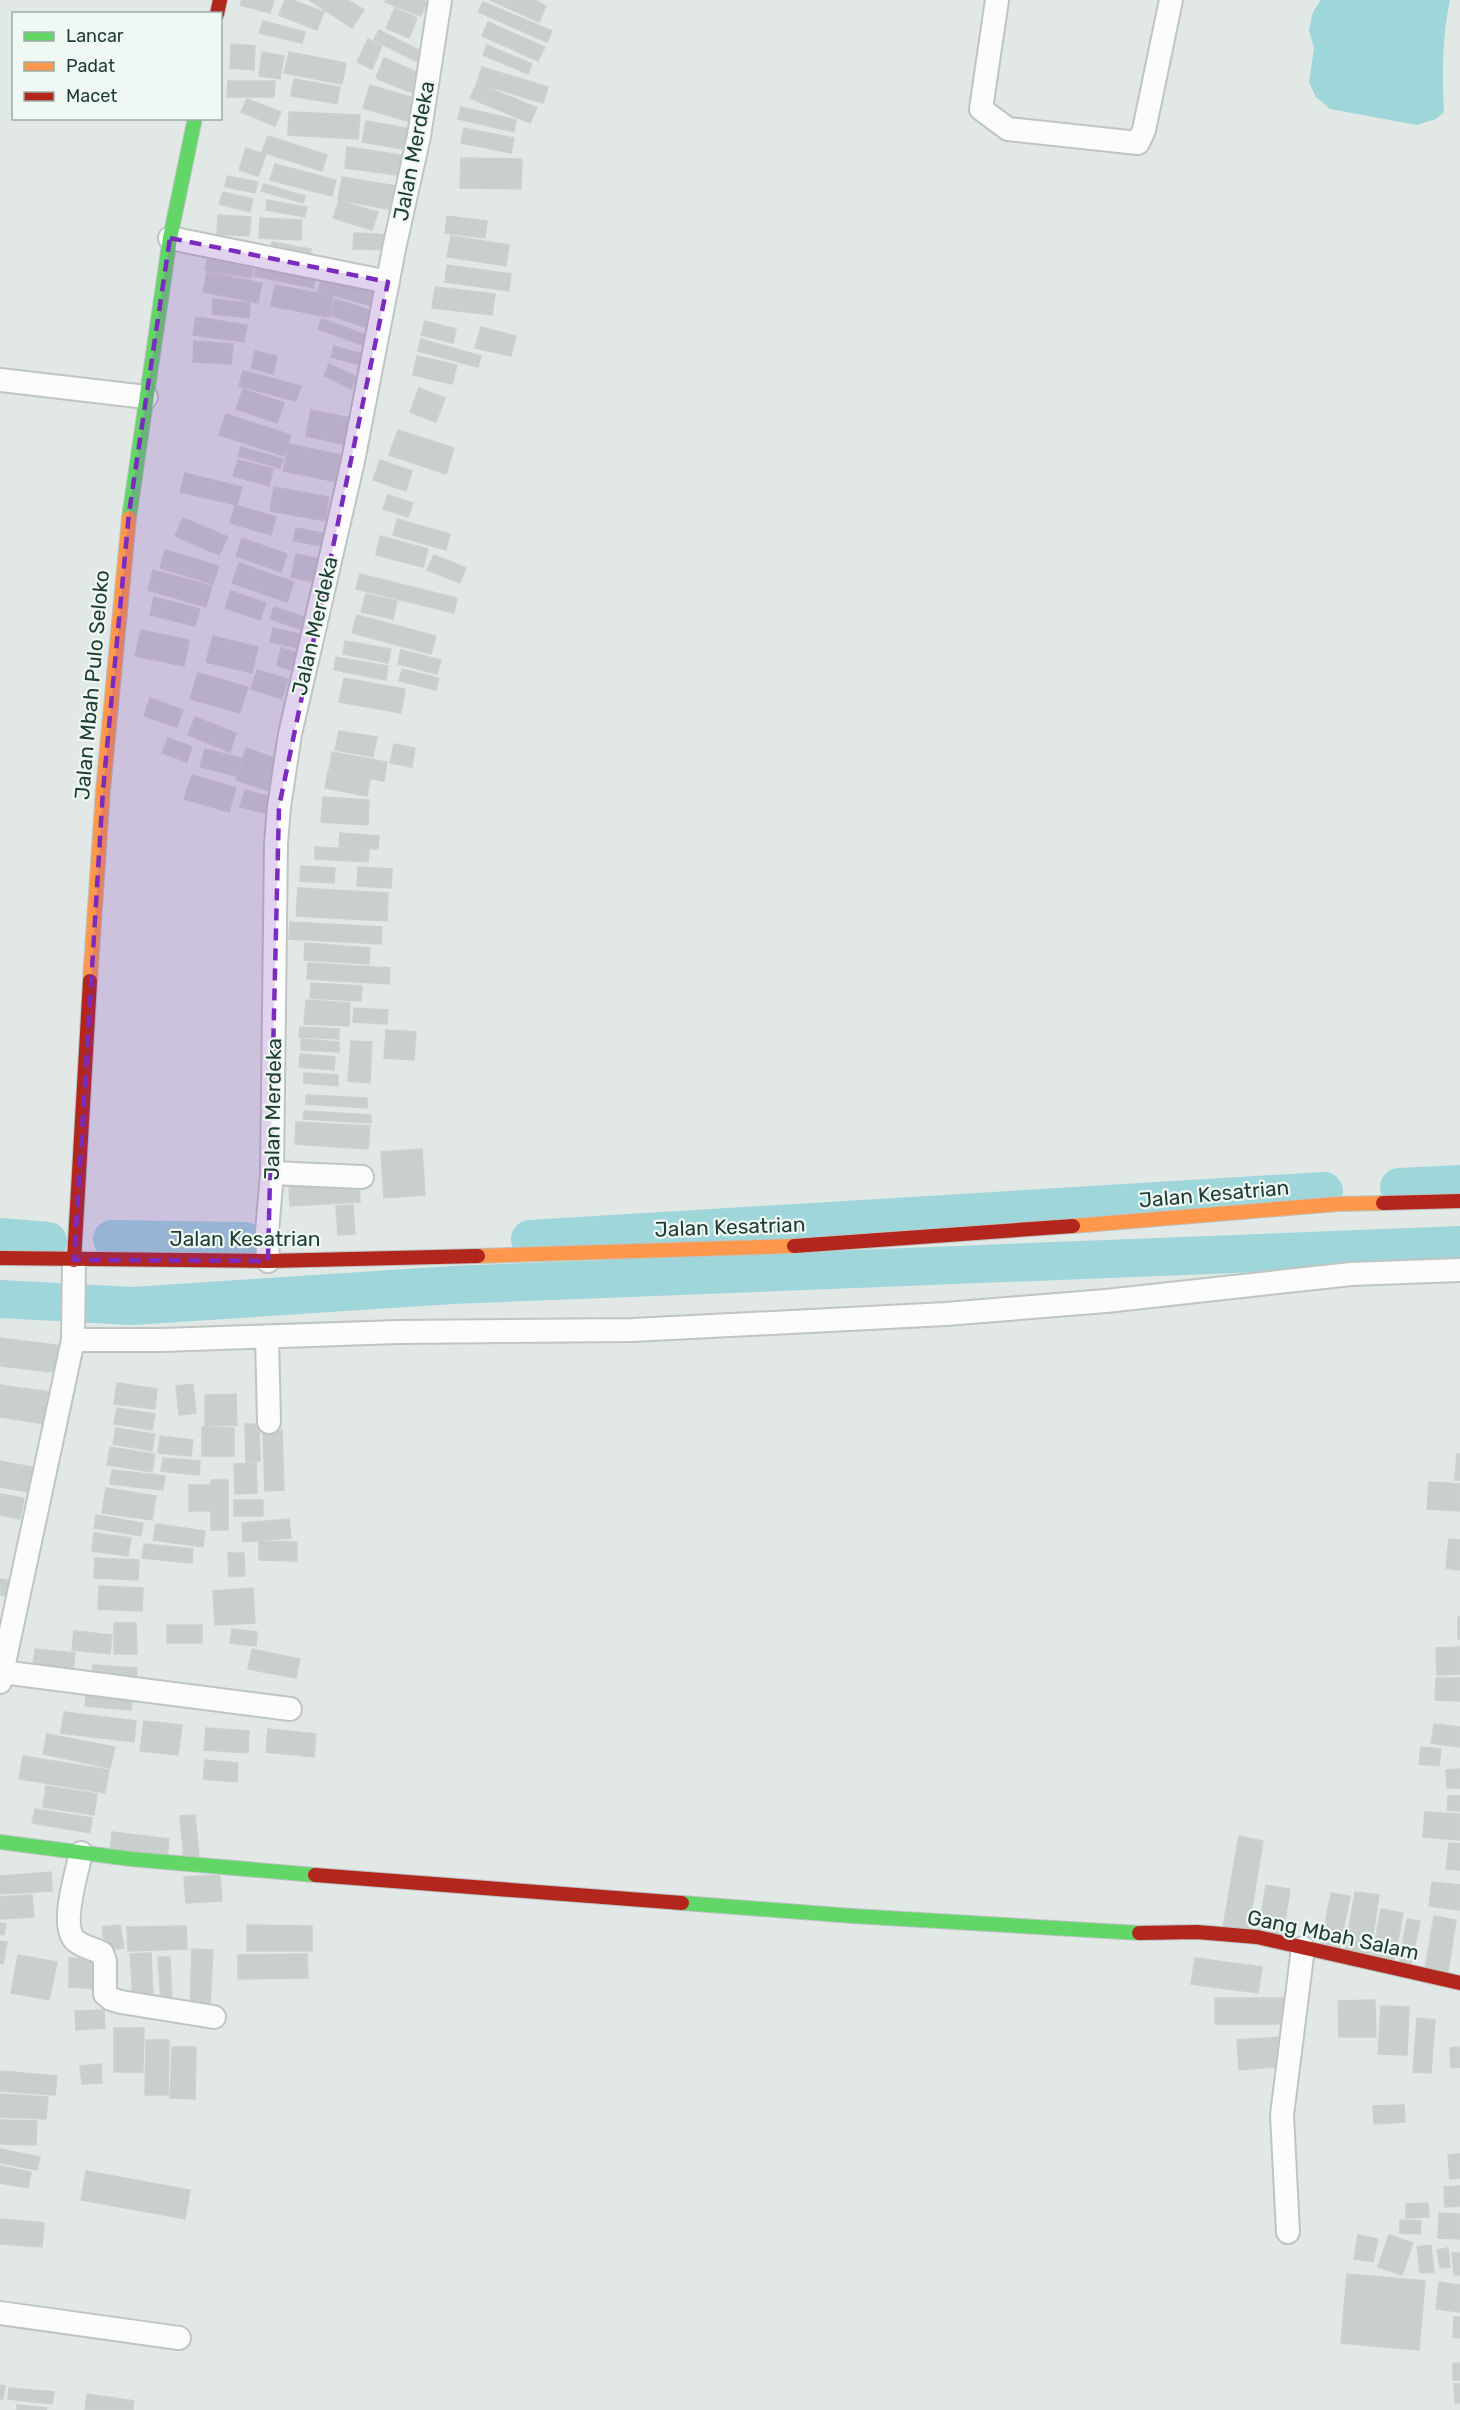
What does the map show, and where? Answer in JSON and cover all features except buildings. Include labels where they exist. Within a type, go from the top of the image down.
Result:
[{"type":"street","name":"Jalan Merdeka","points":[[268,1247],[272,1173],[276,843],[279,807],[294,717],[353,461],[419,136],[440,0]]},
{"type":"street","points":[[997,0],[981,109],[1008,129],[1138,143],[1144,129],[1171,0]]},
{"type":"street","name":"Jalan Mbah Pulo Seloko","points":[[74,1261],[103,790],[129,513],[170,238],[195,120]]},
{"type":"street","points":[[170,238],[388,282]]},
{"type":"street","points":[[0,380],[146,397]]},
{"type":"street","points":[[272,1173],[362,1177]]},
{"type":"street","name":"Jalan Kesatrian","points":[[0,1258],[74,1261],[268,1247],[768,1248],[1234,1214],[1338,1204],[1460,1201]]},
{"type":"street","points":[[74,1261],[73,1331],[1,1677],[290,1709]]},
{"type":"street","points":[[73,1331],[268,1348],[946,1314],[1203,1291],[1351,1274],[1460,1270]]},
{"type":"street","points":[[268,1348],[269,1422]]},
{"type":"street","name":"Gang Mbah Salam","points":[[0,1842],[81,1853],[257,1870],[853,1916],[1119,1933],[1197,1932],[1257,1937],[1460,1983]]},
{"type":"street","points":[[81,1853],[68,1920],[69,1931],[74,1940],[102,1953],[105,1961],[105,1994],[121,2002],[214,2017]]},
{"type":"street","points":[[1288,2232],[1282,2115],[1303,1948]]},
{"type":"street","points":[[0,2313],[179,2338]]},
{"type":"highlighted area","points":[[170,238],[388,282],[279,807],[268,1261],[74,1260],[103,790],[129,513]]},
{"type":"water","points":[[1321,0],[1450,0],[1443,56],[1444,112],[1436,119],[1417,125],[1330,109],[1316,97],[1309,82],[1314,48],[1309,30],[1313,12]]},
{"type":"waterway","points":[[1399,1187],[1460,1184]]},
{"type":"waterway","points":[[530,1239],[1324,1191]]},
{"type":"waterway","points":[[0,1237],[48,1241]]},
{"type":"waterway","points":[[112,1239],[245,1241]]},
{"type":"waterway","points":[[0,1299],[132,1306],[452,1285],[1460,1245]]},
{"type":"traffic: fast","points":[[129,518],[170,238],[195,120]]},
{"type":"traffic: fast","points":[[0,1842],[131,1859],[315,1875]]},
{"type":"traffic: fast","points":[[682,1903],[1139,1933]]},
{"type":"traffic: slow","points":[[90,981],[103,790],[129,518]]},
{"type":"traffic: slow","points":[[1073,1226],[1338,1204],[1383,1203]]},
{"type":"traffic: slow","points":[[478,1256],[794,1246]]},
{"type":"traffic: jam","points":[[217,12],[220,0]]},
{"type":"traffic: jam","points":[[74,1260],[90,981]]},
{"type":"traffic: jam","points":[[1383,1203],[1460,1201]]},
{"type":"traffic: jam","points":[[794,1246],[1073,1226]]},
{"type":"traffic: jam","points":[[0,1258],[268,1261],[478,1256]]},
{"type":"traffic: jam","points":[[315,1875],[682,1903]]},
{"type":"traffic: jam","points":[[1139,1933],[1197,1932],[1257,1937],[1460,1983]]}]
